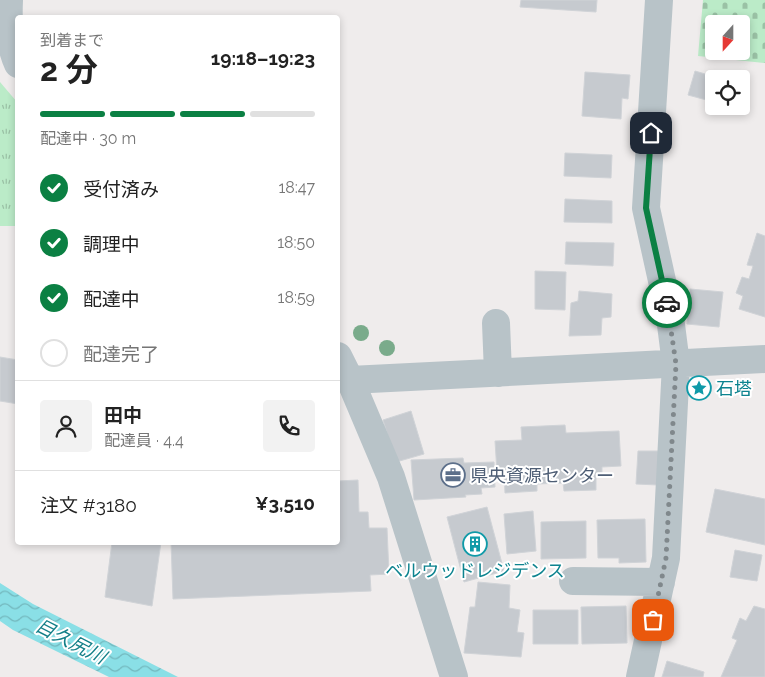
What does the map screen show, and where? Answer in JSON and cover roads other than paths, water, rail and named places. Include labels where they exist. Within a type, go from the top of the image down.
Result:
[{"type":"street","points":[[9,0],[11,62]]},
{"type":"street","points":[[640,677],[666,558],[676,364],[670,317],[646,208],[659,0]]},
{"type":"street","points":[[496,323],[498,373]]},
{"type":"street","points":[[350,380],[765,359]]},
{"type":"street","points":[[340,360],[392,477],[454,677]]},
{"type":"street","points":[[574,582],[661,582]]},
{"type":"water","name":"目久尻川","points":[[0,583],[33,604],[178,677],[109,677],[13,630],[0,621]]},
{"type":"place","name":"石塔","points":[[699,388]]},
{"type":"place","name":"県央資源センター","points":[[453,475]]},
{"type":"place","name":"ベルウッドレジデンス","points":[[475,544]]}]
